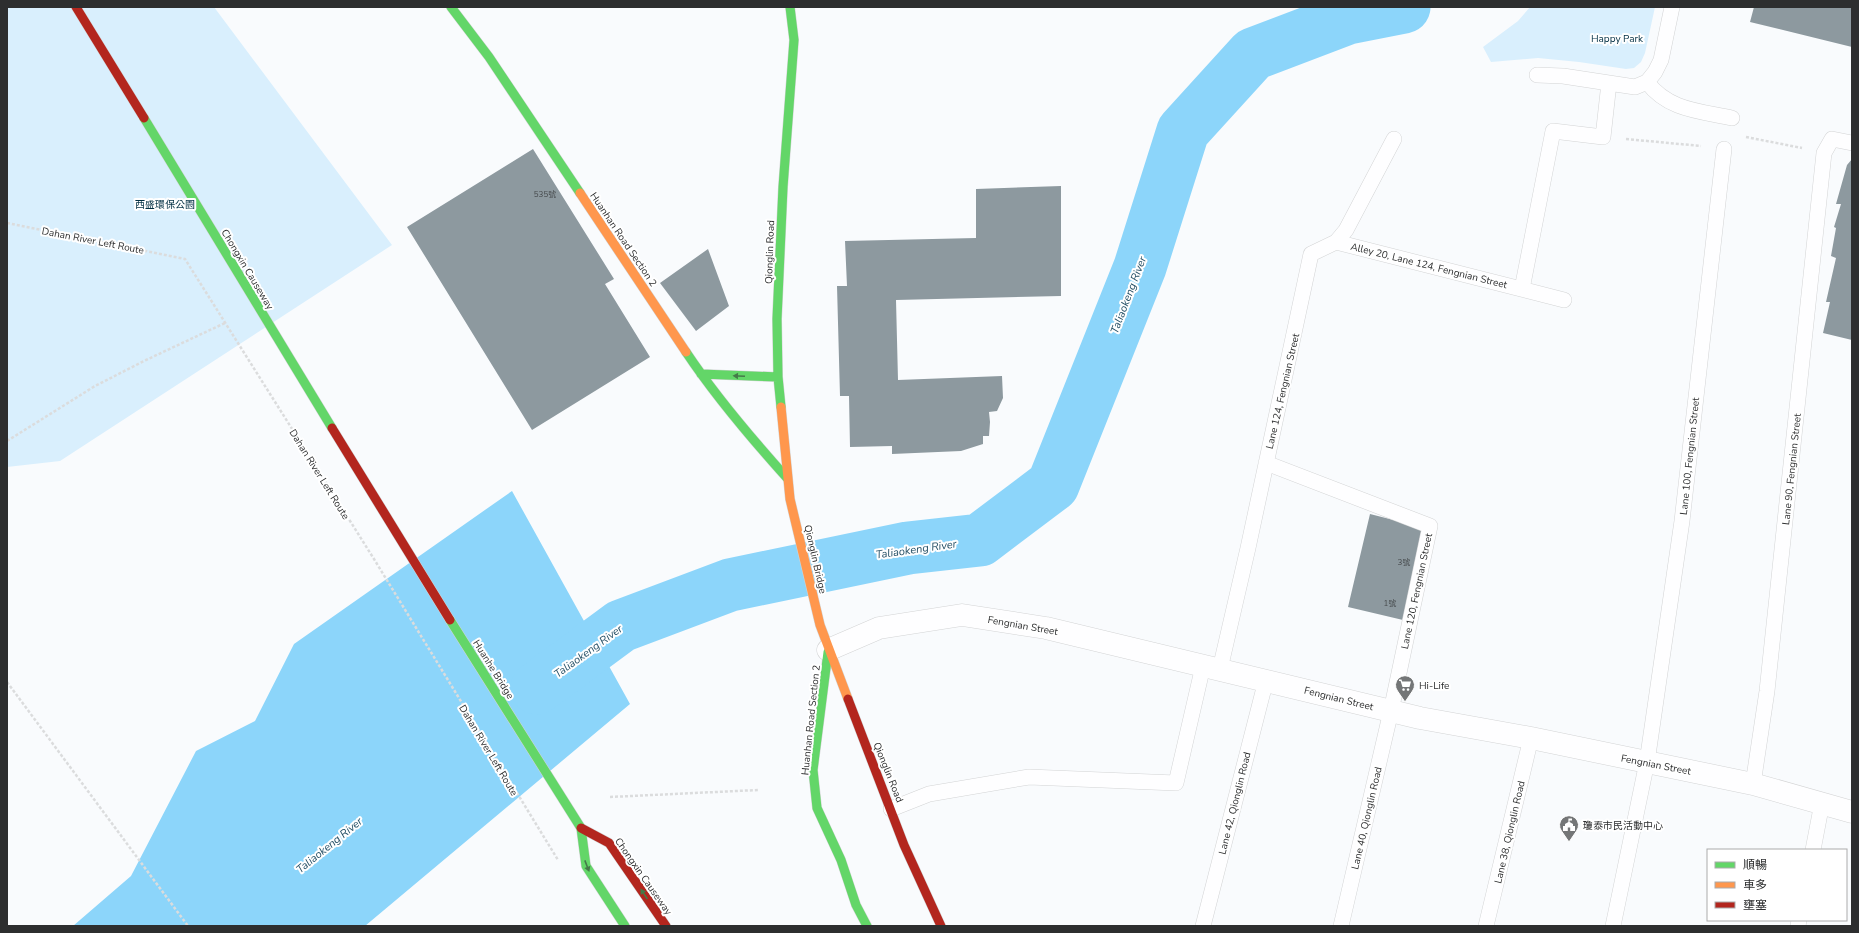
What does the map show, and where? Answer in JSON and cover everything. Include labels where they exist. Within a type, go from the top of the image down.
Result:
[{"type":"street","name":"Chongxin Causeway","points":[[76,7],[401,542]]},
{"type":"street","name":"Huanhan Road Section 2","points":[[451,7],[489,57],[701,374],[751,438],[787,478]]},
{"type":"street","name":"Qionglin Road","points":[[790,7],[794,40],[783,187],[778,319],[778,377],[790,499]]},
{"type":"street","points":[[794,40],[802,7]]},
{"type":"street","points":[[701,374],[778,377]]},
{"type":"street","name":"Qionglin Bridge","points":[[790,499],[820,625]]},
{"type":"street","name":"Huanhe Bridge","points":[[401,542],[569,809]]},
{"type":"street","name":"Fengnian Street","points":[[828,650],[879,628],[962,615],[1046,628],[1420,718],[1531,738],[1753,784],[1852,812]]},
{"type":"street","name":"Qionglin Road","points":[[820,625],[828,650],[892,809],[904,845],[941,926]]},
{"type":"street","name":"Huanhan Road Section 2","points":[[828,650],[813,770],[817,808],[841,860],[856,905],[867,926]]},
{"type":"street","name":"Chongxin Causeway","points":[[569,809],[581,828],[586,866],[625,926]]},
{"type":"street","name":"Chongxin Causeway","points":[[581,828],[609,843],[666,926]]},
{"type":"lane","points":[[1537,76],[1563,76],[1635,87],[1647,82],[1655,72],[1661,60],[1672,7]]},
{"type":"lane","points":[[1647,82],[1655,92],[1666,101],[1682,107],[1732,118]]},
{"type":"lane","points":[[1522,289],[1553,131],[1602,137],[1609,83]]},
{"type":"lane","name":"Lane 124, Fengnian Street","points":[[892,809],[929,794],[1029,777],[1176,783],[1212,667],[1266,463],[1311,254],[1336,242],[1346,230],[1394,139]]},
{"type":"lane","name":"Lane 90, Fengnian Street","points":[[1753,784],[1768,691],[1824,153],[1832,139],[1852,143]]},
{"type":"lane","name":"Lane 100, Fengnian Street","points":[[1613,926],[1647,762],[1682,521],[1724,148]]},
{"type":"lane","name":"Alley 20, Lane 124, Fengnian Street","points":[[1336,242],[1564,300]]},
{"type":"lane","name":"Lane 120, Fengnian Street","points":[[1266,463],[1430,526],[1391,711]]},
{"type":"lane","name":"Lane 42, Qionglin Road","points":[[1204,926],[1266,680]]},
{"type":"lane","name":"Lane 40, Qionglin Road","points":[[1342,926],[1391,711]]},
{"type":"lane","name":"Lane 38, Qionglin Road","points":[[1486,926],[1531,738]]},
{"type":"lane","points":[[1813,849],[1822,803]]},
{"type":"path","name":"Dahan River Left Route","points":[[7,223],[185,258],[374,559],[547,845]]},
{"type":"path","points":[[7,441],[95,386],[225,323]]},
{"type":"path","points":[[7,682],[111,825],[188,926]]},
{"type":"path","points":[[610,797],[758,790]]},
{"type":"green space","name":"西盛環保公園","points":[[7,7],[214,7],[392,245],[60,461],[7,467]]},
{"type":"green space","name":"Happy Park","points":[[1530,7],[1655,7],[1645,53],[1641,62],[1634,68],[1626,69],[1538,58],[1491,62],[1483,47],[1518,21]]},
{"type":"water","points":[[512,491],[630,704],[365,926],[73,926],[131,876],[196,751],[255,721],[294,644]]},
{"type":"building","points":[[1754,7],[1852,7],[1852,47],[1750,22]]},
{"type":"building","points":[[533,149],[614,279],[605,284],[650,357],[532,430],[407,227]]},
{"type":"building","points":[[1852,159],[1852,340],[1823,333],[1830,302],[1826,302],[1836,258],[1831,256],[1836,228],[1834,227],[1841,204],[1836,204],[1847,165]]},
{"type":"building","points":[[1061,186],[1061,296],[896,300],[898,380],[1002,376],[1003,398],[997,411],[989,412],[989,436],[983,436],[983,444],[961,451],[892,454],[892,446],[850,447],[849,396],[840,396],[837,286],[847,286],[845,241],[976,238],[976,189]]},
{"type":"building","points":[[708,249],[729,306],[696,331],[660,283]]},
{"type":"building","points":[[1370,514],[1425,528],[1403,620],[1348,607]]},
{"type":"waterway","name":"Taliaokeng River","points":[[537,688],[621,626],[730,585],[908,548],[980,540],[1053,485],[1140,267],[1183,131],[1253,54],[1348,18],[1404,7]]},
{"type":"traffic: fast","points":[[451,7],[489,57],[580,193]]},
{"type":"traffic: fast","points":[[781,407],[778,377],[777,319],[783,187],[794,40],[790,7]]},
{"type":"traffic: fast","points":[[144,118],[332,428]]},
{"type":"traffic: fast","points":[[686,352],[734,417],[787,478]]},
{"type":"traffic: fast","points":[[701,374],[778,377]]},
{"type":"traffic: fast","points":[[450,620],[581,828],[586,866],[625,926]]},
{"type":"traffic: fast","points":[[828,652],[813,770],[817,808],[841,860],[856,905],[867,926]]},
{"type":"traffic: slow","points":[[580,193],[686,352]]},
{"type":"traffic: slow","points":[[781,407],[790,499],[820,625],[848,699]]},
{"type":"traffic: jam","points":[[76,7],[144,118]]},
{"type":"traffic: jam","points":[[332,428],[450,620]]},
{"type":"traffic: jam","points":[[848,699],[904,845],[941,926]]},
{"type":"traffic: jam","points":[[581,828],[609,843],[666,926]]},
{"type":"place","name":"Hi-Life","points":[[1405,702]]},
{"type":"place","name":"瓊泰市民活動中心","points":[[1569,842]]}]
